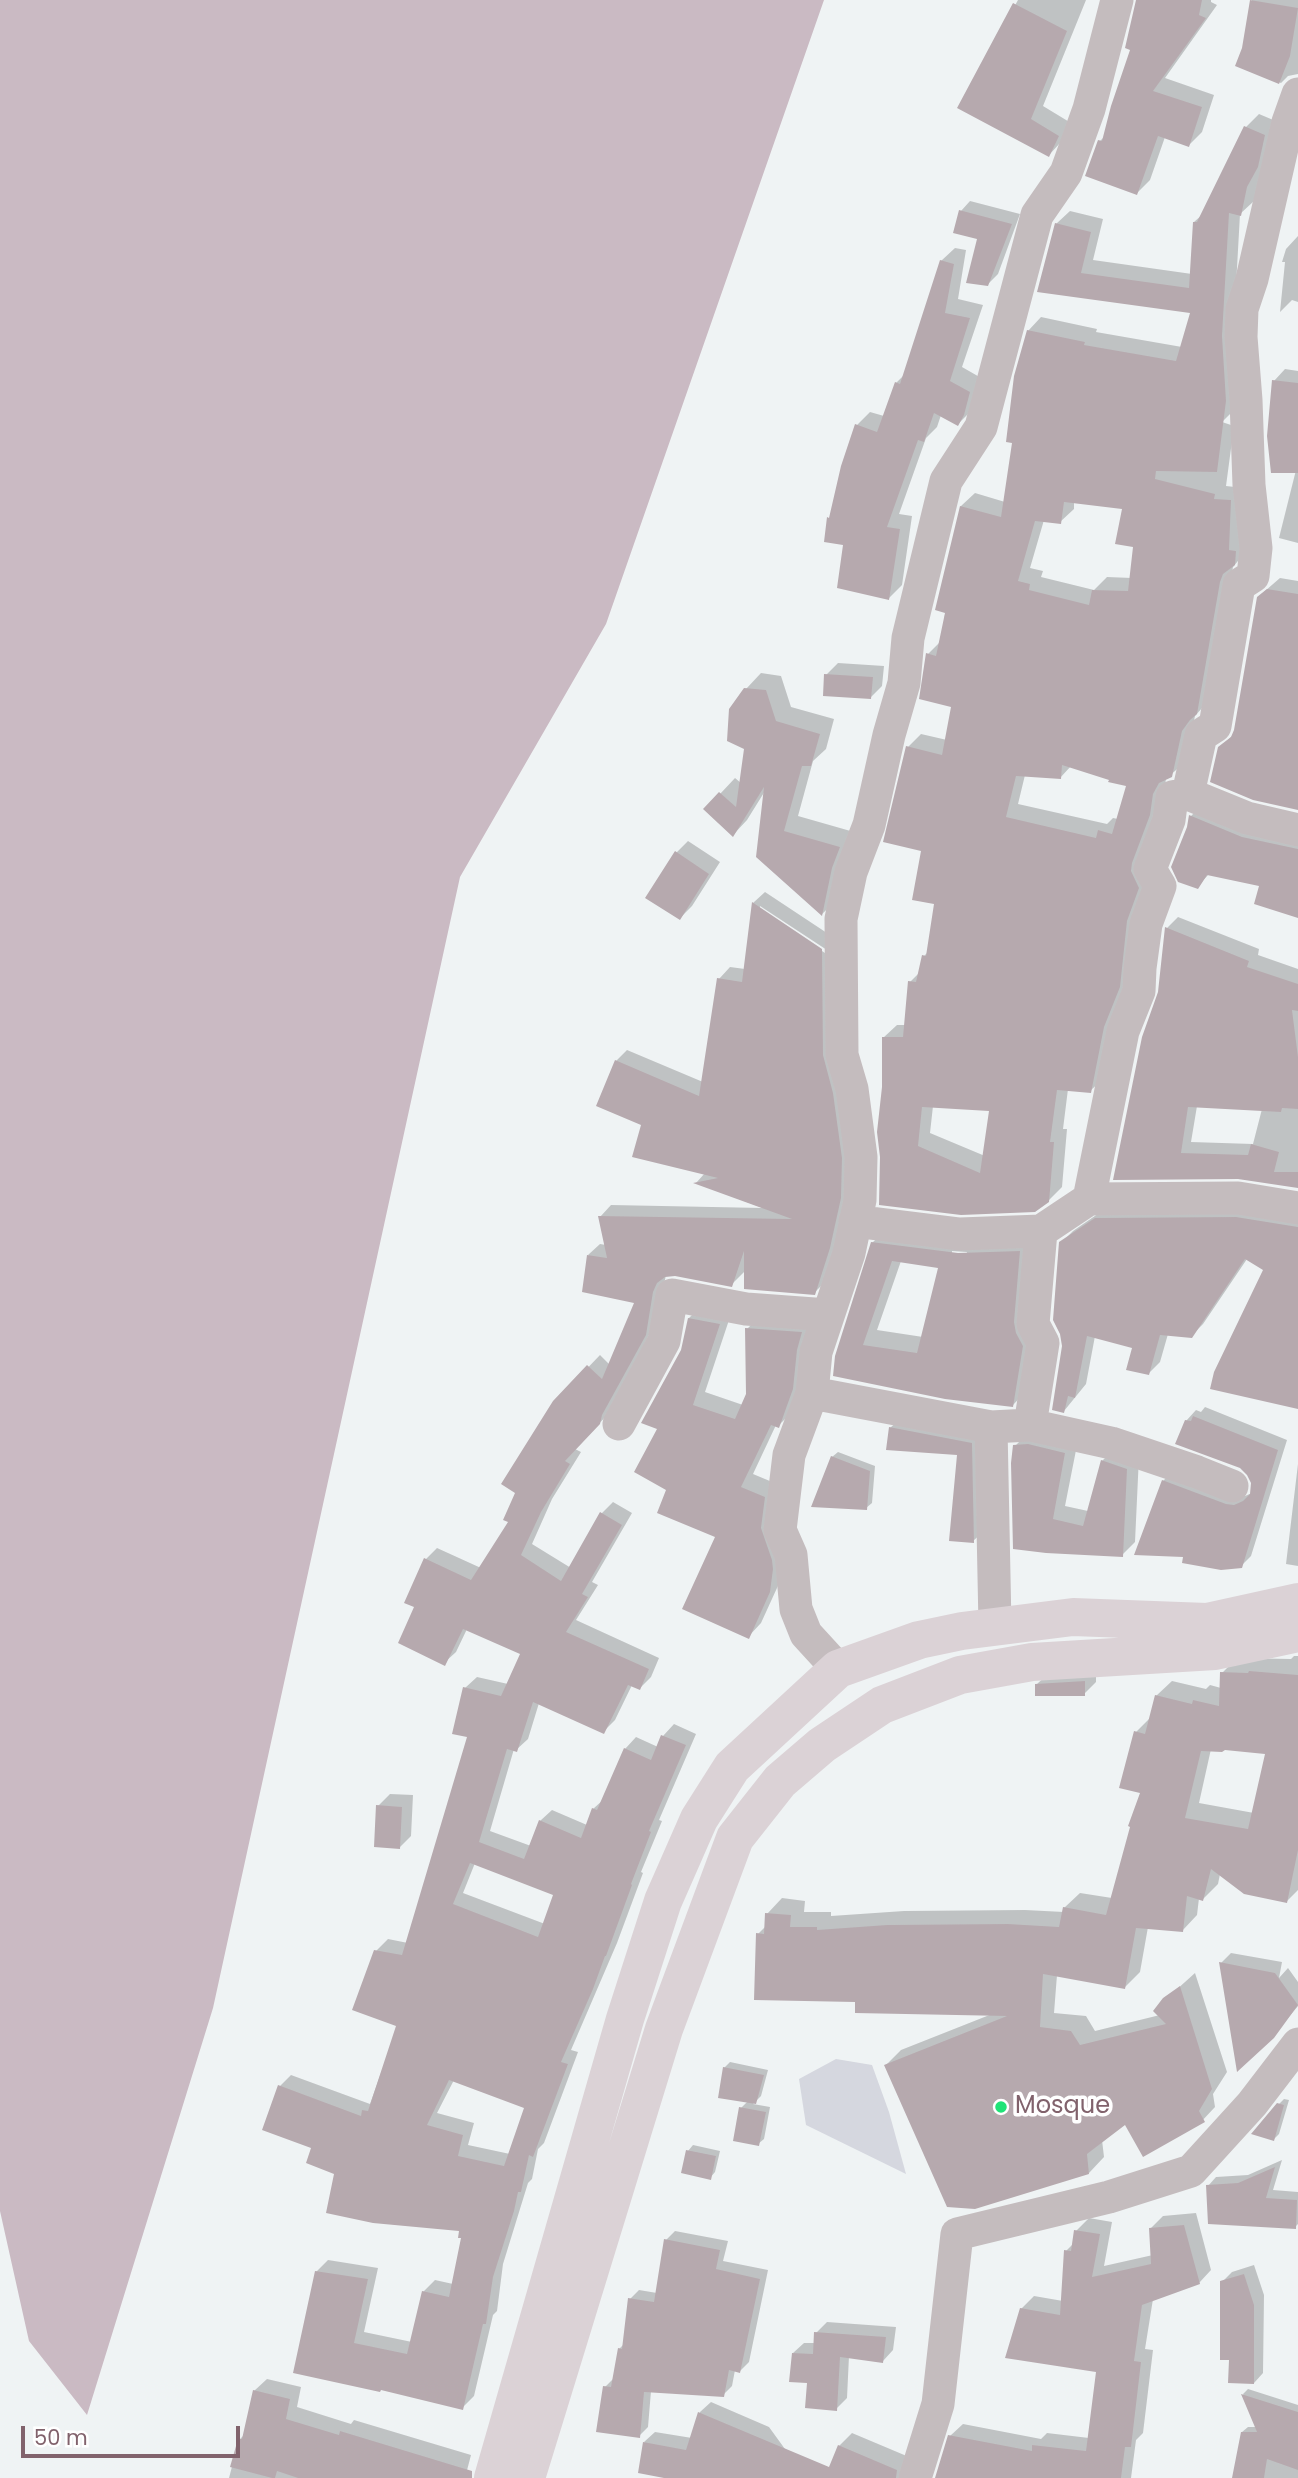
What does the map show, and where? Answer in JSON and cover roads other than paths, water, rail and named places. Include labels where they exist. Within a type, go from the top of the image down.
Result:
[{"type":"main road","points":[[493,2478],[625,2019],[663,1901],[699,1819],[732,1767],[838,1669],[919,1640],[995,1626],[1073,1617],[1208,1622],[1298,1602]]},
{"type":"main road","points":[[526,2478],[664,2029],[735,1838],[780,1781],[822,1745],[882,1705],[960,1675],[1032,1662],[1214,1651],[1298,1633]]},
{"type":"main road","points":[[625,2019],[664,2029]]},
{"type":"street","points":[[838,1669],[806,1634],[796,1609],[791,1555],[780,1530],[789,1455],[812,1393],[816,1352],[849,1253],[860,1199],[860,1157],[852,1089],[842,1055],[841,919],[851,872],[869,825],[889,735],[904,683],[908,639],[946,481],[981,427],[1037,215],[1066,173],[1089,109],[1117,0]]},
{"type":"street","points":[[1188,794],[1201,735],[1215,726],[1239,585],[1253,576],[1256,548],[1249,485],[1241,337],[1242,309],[1252,279],[1287,121],[1298,94]]},
{"type":"street","points":[[1089,1199],[1123,1031],[1139,991],[1146,924],[1160,886],[1150,869],[1169,820],[1172,797],[1188,794],[1247,818],[1298,830]]},
{"type":"street","points":[[855,1221],[960,1234],[1041,1231],[1089,1199],[1238,1198],[1298,1208]]},
{"type":"street","points":[[1030,1425],[1043,1343],[1033,1324],[1041,1231]]},
{"type":"street","points":[[619,1423],[664,1341],[672,1295],[746,1309],[828,1315]]},
{"type":"street","points":[[812,1393],[991,1427],[1030,1425],[1111,1443],[1232,1486]]},
{"type":"street","points":[[991,1427],[995,1626]]},
{"type":"street","points":[[915,2478],[938,2404],[957,2234],[1110,2197],[1191,2171],[1252,2104],[1298,2044]]},
{"type":"place","name":"Mosque","points":[[1001,2107]]}]
